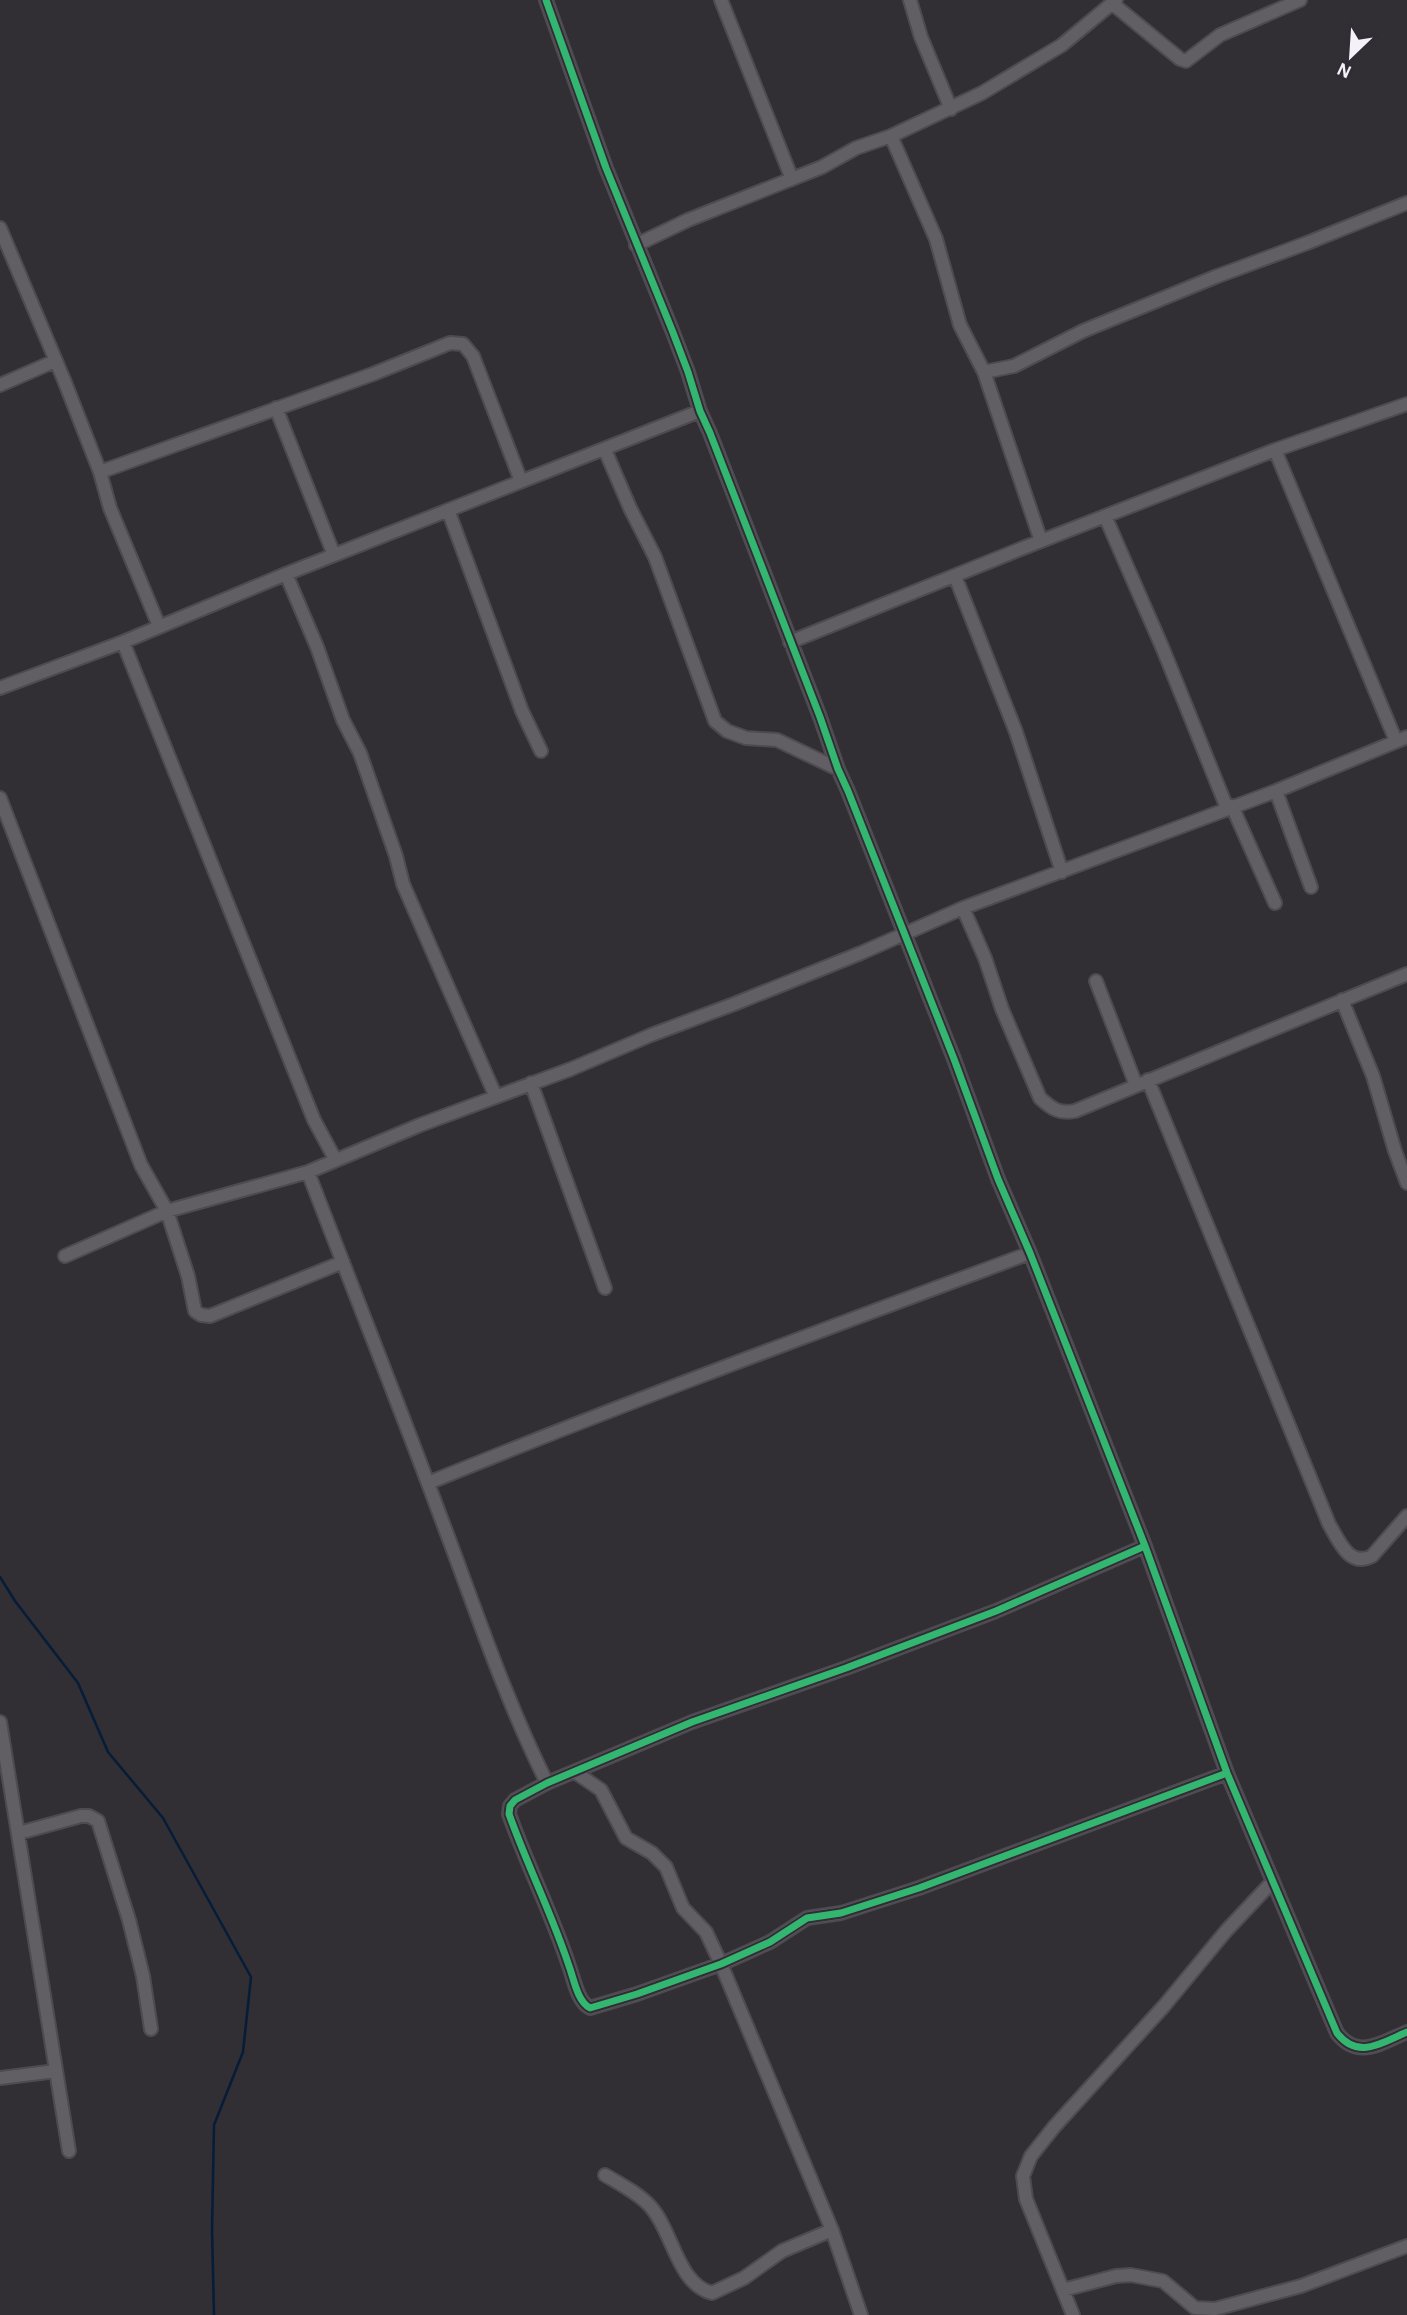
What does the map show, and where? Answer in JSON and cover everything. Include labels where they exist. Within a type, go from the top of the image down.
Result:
[{"type":"street","points":[[546,0],[606,168],[680,351],[700,411],[723,464],[838,769],[1145,1546],[1227,1773],[1337,2033],[1343,2040],[1359,2048],[1369,2048],[1407,2032]]},
{"type":"street","points":[[721,0],[792,179]]},
{"type":"street","points":[[910,0],[921,37],[950,109]]},
{"type":"street","points":[[636,245],[688,220],[822,167],[856,148],[891,136],[950,109],[1013,76],[1062,45],[1115,2],[1180,59],[1186,61],[1220,35],[1300,0]]},
{"type":"street","points":[[891,136],[936,239],[960,325],[984,372],[1041,541]]},
{"type":"street","points":[[984,372],[1014,366],[1083,331],[1407,203]]},
{"type":"street","points":[[0,228],[100,472],[110,508],[159,626]]},
{"type":"street","points":[[100,472],[373,374],[450,342],[463,344],[473,356],[521,481]]},
{"type":"street","points":[[0,385],[55,361]]},
{"type":"street","points":[[790,642],[1275,450],[1407,404]]},
{"type":"street","points":[[276,408],[334,555]]},
{"type":"street","points":[[0,688],[123,642],[286,574],[700,411]]},
{"type":"street","points":[[605,450],[655,557],[715,721],[727,731],[746,738],[777,740],[838,769]]},
{"type":"street","points":[[65,1256],[167,1211],[307,1172],[420,1125],[734,1004],[963,908],[1276,791],[1402,739],[1275,450]]},
{"type":"street","points":[[448,510],[522,711],[541,751]]},
{"type":"street","points":[[1105,516],[1230,807],[1275,903]]},
{"type":"street","points":[[286,574],[317,647],[343,720],[360,753],[403,884],[496,1097]]},
{"type":"street","points":[[955,576],[1016,732],[1062,872]]},
{"type":"street","points":[[123,642],[314,1120],[335,1160]]},
{"type":"street","points":[[1276,791],[1311,887]]},
{"type":"street","points":[[0,798],[141,1166],[167,1211],[188,1276],[195,1311],[210,1316],[342,1262]]},
{"type":"street","points":[[963,908],[1040,1098],[1051,1108],[1064,1113],[1075,1111],[1407,974]]},
{"type":"street","points":[[1096,981],[1339,1542],[1350,1556],[1365,1560],[1372,1556],[1407,1516]]},
{"type":"street","points":[[1342,1000],[1373,1076],[1407,1183]]},
{"type":"street","points":[[531,1083],[605,1288]]},
{"type":"street","points":[[307,1172],[428,1483],[499,1677],[547,1783]]},
{"type":"street","points":[[428,1483],[560,1429],[1030,1253]]},
{"type":"street","points":[[1145,1546],[996,1611],[692,1722],[547,1783],[515,1800],[510,1806],[509,1814],[556,1928],[579,1994],[590,2008],[721,1964],[770,1942],[807,1918],[866,1906],[919,1888],[1227,1773]]},
{"type":"street","points":[[0,1722],[69,2151]]},
{"type":"street","points":[[575,1772],[601,1790],[626,1838],[652,1853],[666,1867],[683,1908],[705,1932],[721,1964],[832,2230],[861,2315]]},
{"type":"street","points":[[19,1833],[81,1816],[89,1816],[98,1821],[138,1954],[151,2029]]},
{"type":"street","points":[[1073,2315],[1023,2186],[1023,2176],[1031,2156],[1164,2006],[1226,1931],[1273,1881]]},
{"type":"street","points":[[0,2078],[57,2071]]},
{"type":"street","points":[[605,2175],[650,2206],[688,2276],[700,2289],[712,2293],[744,2278],[782,2251],[832,2230]]},
{"type":"street","points":[[1063,2290],[1116,2276],[1131,2275],[1163,2281],[1195,2308],[1215,2309],[1301,2286],[1407,2246]]},
{"type":"waterway","points":[[0,1577],[15,1601],[78,1683],[108,1752],[163,1818],[251,1977],[243,2052],[214,2125],[214,2315]]},
{"type":"cycle path","points":[[546,0],[606,168],[672,330],[700,411],[838,769],[1145,1546],[1227,1773],[1337,2033],[1353,2046],[1370,2047],[1407,2032]]},
{"type":"cycle path","points":[[1145,1546],[996,1611],[692,1722],[547,1783],[515,1800],[510,1806],[509,1814],[555,1927],[576,1989],[590,2008],[721,1964],[770,1942],[807,1918],[841,1913],[919,1888],[1227,1773]]}]
